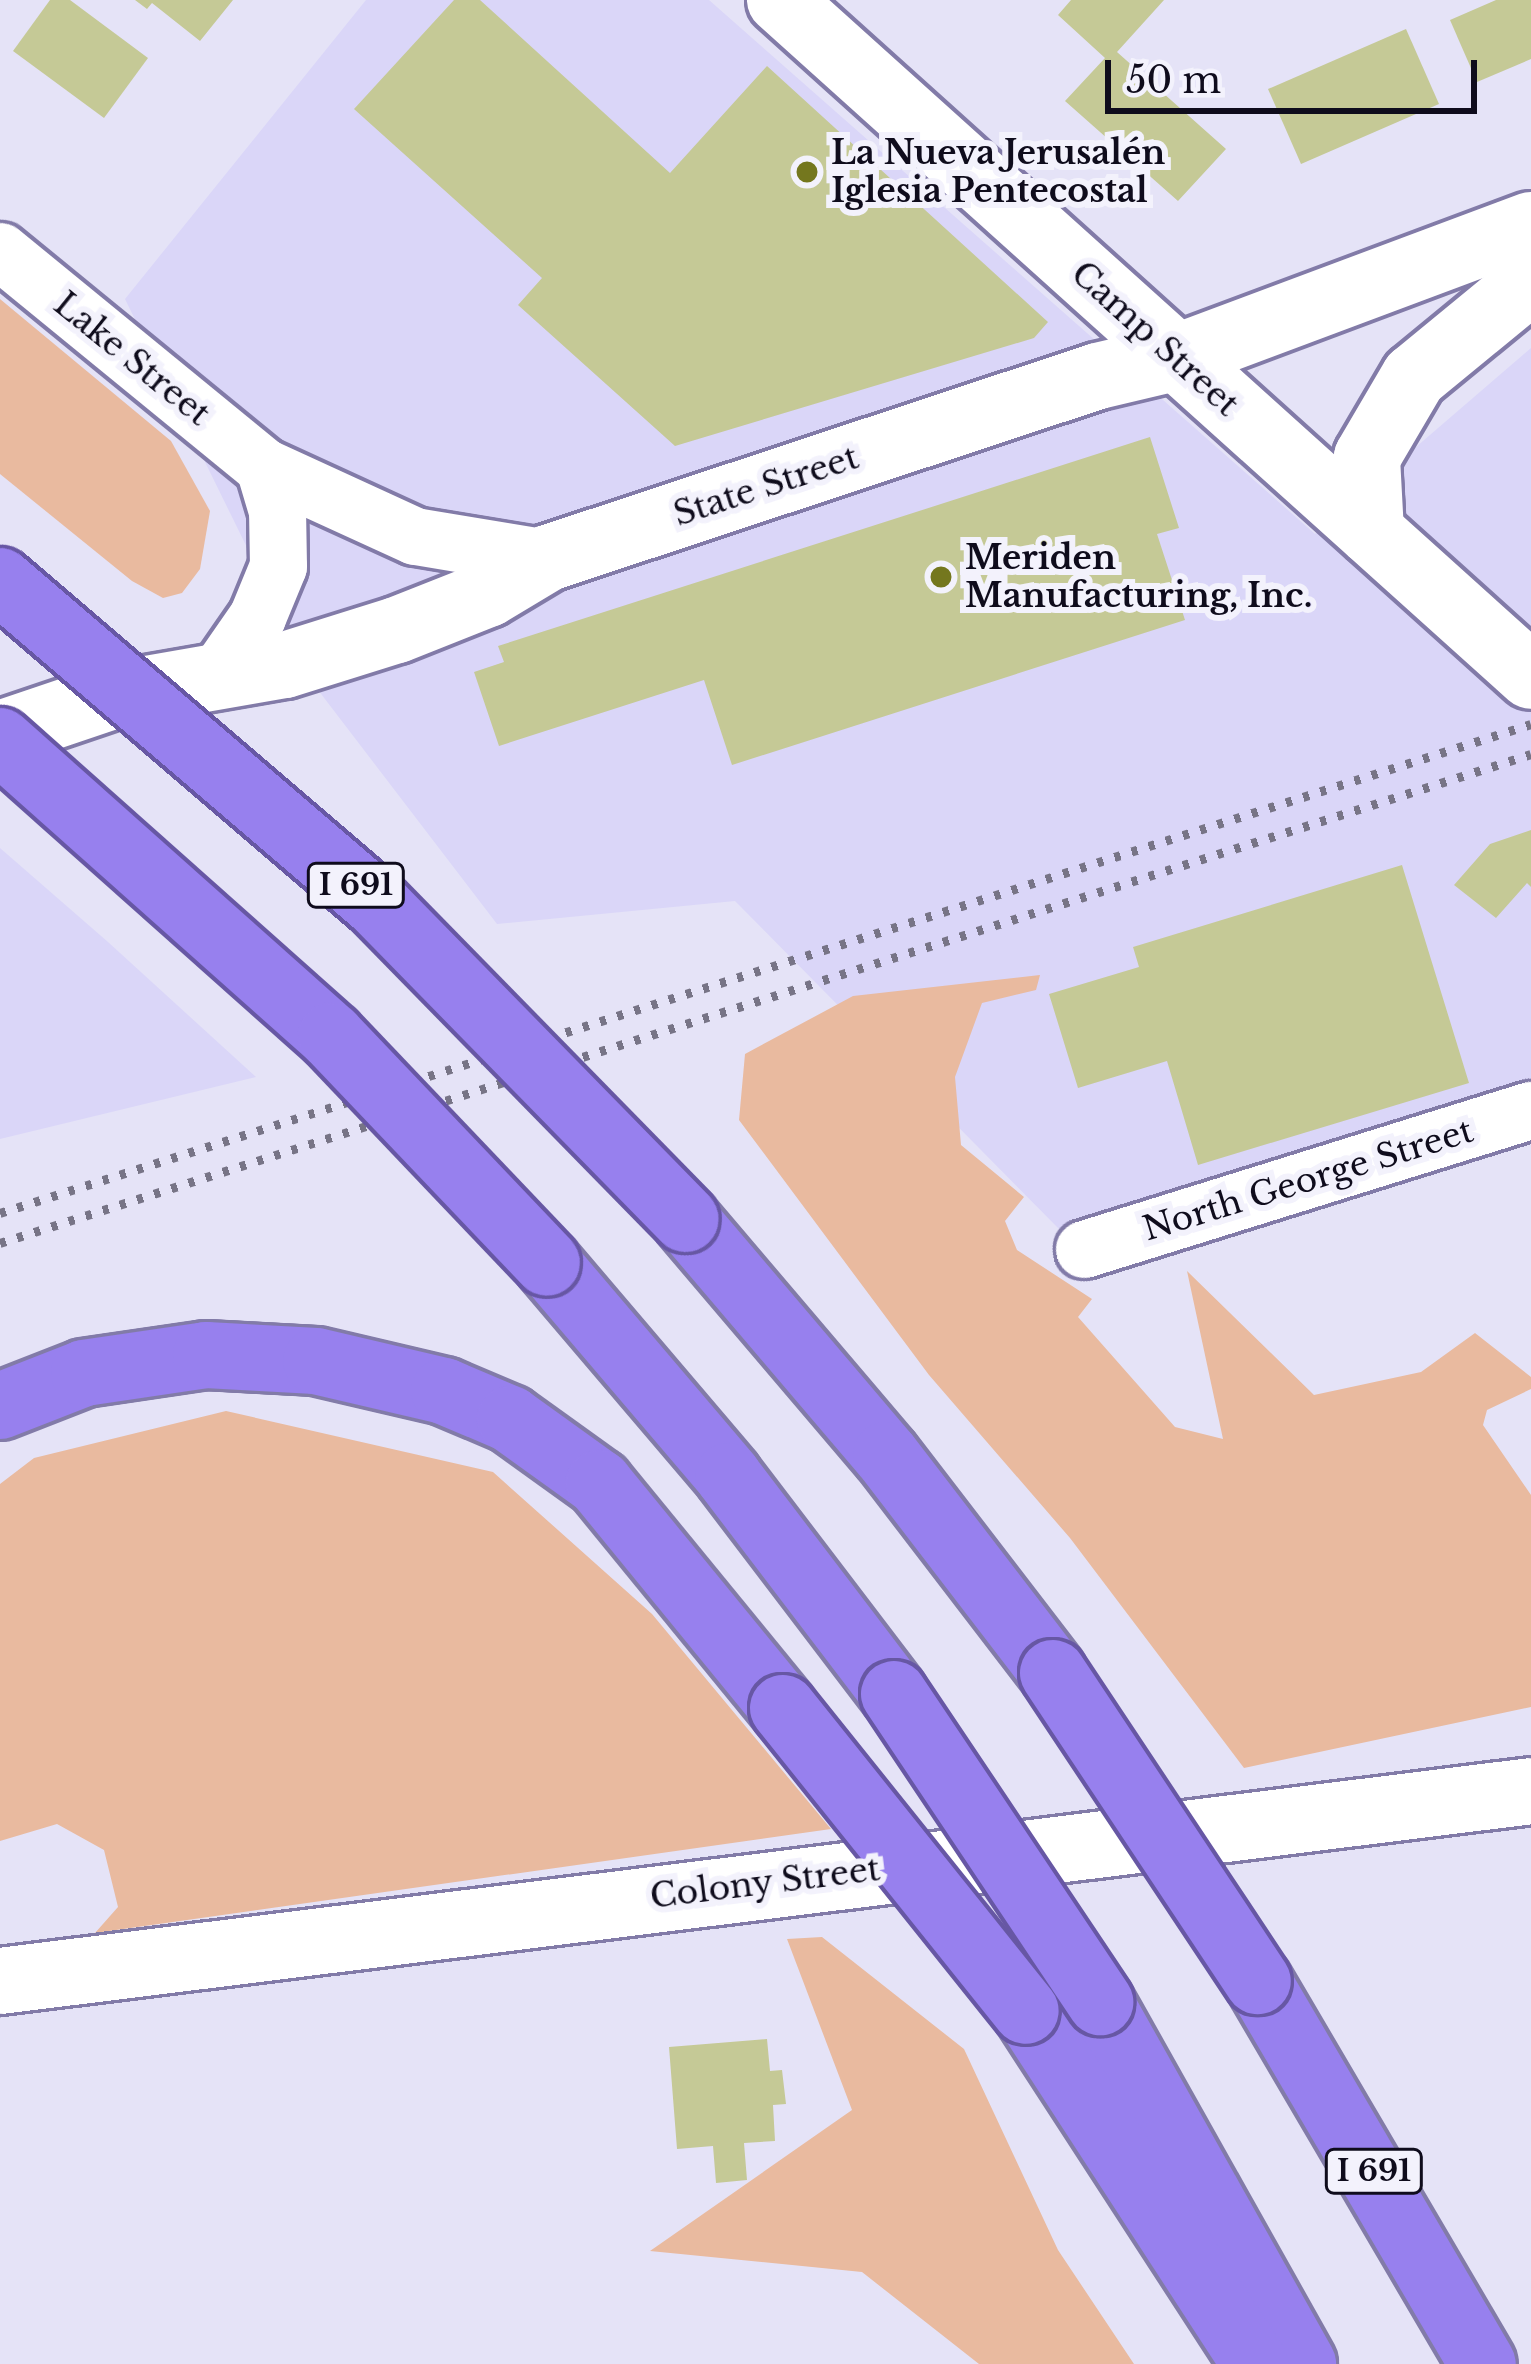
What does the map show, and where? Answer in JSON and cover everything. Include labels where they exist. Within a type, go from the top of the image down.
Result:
[{"type":"highway","name":"I 691","points":[[0,581],[376,904],[685,1219],[886,1455],[1053,1673],[1258,1981],[1483,2364]]},
{"type":"highway","points":[[0,738],[332,1036],[547,1263],[728,1476],[894,1694],[1100,2002],[1303,2364]]},
{"type":"highway","points":[[0,1406],[84,1373],[206,1354],[316,1361],[444,1390],[510,1419],[598,1483],[1026,2011],[1255,2364]]},
{"type":"street","name":"Camp Street","points":[[780,0],[1513,660]]},
{"type":"street","name":"State Street","points":[[0,738],[130,691],[285,665],[397,630],[488,594],[548,558],[1098,376],[1175,358],[1531,225]]},
{"type":"street","name":"Lake Street","points":[[0,251],[263,467],[415,536],[548,558]]},
{"type":"street","points":[[1371,532],[1367,458],[1414,377],[1531,281]]},
{"type":"street","points":[[216,676],[257,616],[278,566],[277,511],[263,467]]},
{"type":"street","name":"North George Street","points":[[1084,1249],[1531,1110]]},
{"type":"street","name":"Colony Street","points":[[0,1981],[1531,1791]]},
{"type":"shaded area","points":[[366,0],[709,0],[1315,534],[1531,348],[1531,1078],[1061,1231],[735,901],[497,924],[315,686],[125,299]]},
{"type":"shaded area","points":[[0,299],[171,441],[210,511],[200,569],[182,593],[163,598],[132,581],[0,474]]},
{"type":"shaded area","points":[[0,848],[108,942],[256,1077],[0,1139]]},
{"type":"shaded area","points":[[1040,975],[1036,990],[982,1003],[955,1077],[961,1145],[1024,1197],[1005,1221],[1017,1250],[1092,1299],[1078,1317],[1175,1427],[1223,1439],[1187,1271],[1314,1395],[1421,1372],[1475,1333],[1531,1377],[1531,1389],[1487,1410],[1483,1425],[1531,1495],[1531,1707],[1244,1768],[1070,1538],[929,1375],[739,1120],[745,1054],[853,996]]},
{"type":"shaded area","points":[[226,1411],[493,1472],[652,1614],[831,1829],[95,1933],[118,1907],[104,1850],[57,1824],[0,1841],[0,1484],[34,1458]]},
{"type":"shaded area","points":[[822,1937],[964,2049],[1058,2250],[1134,2364],[979,2364],[862,2272],[650,2251],[852,2110],[787,1939]]},
{"type":"building","points":[[50,0],[70,0],[148,58],[104,118],[13,51]]},
{"type":"building","points":[[135,0],[233,0],[200,41],[152,3],[147,9]]},
{"type":"building","points":[[454,0],[480,0],[670,173],[767,66],[1048,322],[1034,338],[675,446],[518,305],[542,278],[354,109]]},
{"type":"building","points":[[1071,0],[1164,0],[1117,52],[1226,149],[1178,201],[1065,101],[1105,58],[1058,15]]},
{"type":"building","points":[[1496,0],[1531,0],[1531,59],[1477,82],[1450,20]]},
{"type":"building","points":[[1406,29],[1439,104],[1301,164],[1268,89]]},
{"type":"building","name":"Meriden Manufacturing, Inc.","points":[[1150,437],[1179,528],[1157,534],[1185,620],[732,765],[704,680],[499,746],[474,672],[504,662],[498,646]]},
{"type":"building","points":[[1531,830],[1531,887],[1527,883],[1496,918],[1454,885],[1490,844]]},
{"type":"building","points":[[1402,865],[1469,1083],[1198,1165],[1167,1061],[1078,1088],[1049,994],[1139,967],[1133,947]]},
{"type":"building","points":[[767,2039],[770,2071],[782,2070],[786,2104],[773,2105],[775,2141],[744,2143],[747,2180],[716,2183],[713,2146],[677,2149],[669,2047]]},
{"type":"railway","points":[[0,1213],[1531,724]]},
{"type":"railway","points":[[0,1243],[1531,754]]},
{"type":"place","name":"La Nueva Jerusalén Iglesia Pentecostal","points":[[807,172]]},
{"type":"place","name":"Meriden Manufacturing, Inc.","points":[[941,577]]}]
